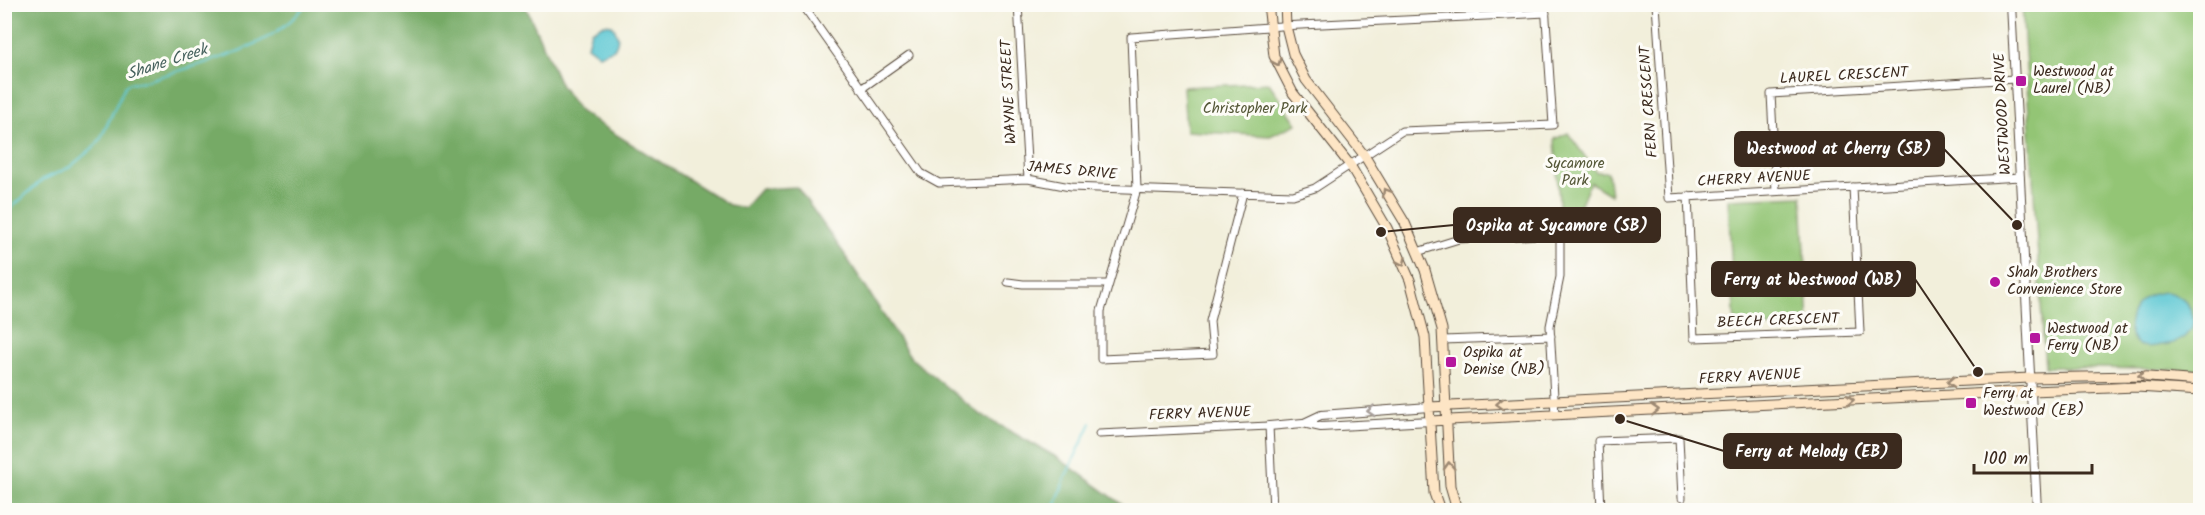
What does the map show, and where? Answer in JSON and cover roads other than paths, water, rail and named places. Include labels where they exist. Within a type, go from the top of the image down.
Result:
[{"type":"main road","points":[[1268,4],[1274,56],[1293,93],[1350,165],[1387,228],[1410,280],[1425,337],[1434,493],[1440,510]]},
{"type":"main road","points":[[1285,4],[1286,26],[1293,54],[1306,80],[1364,155],[1405,223],[1428,280],[1442,329],[1450,486],[1457,510]]},
{"type":"main road","name":"FERRY AVENUE","points":[[1429,407],[2030,378],[2136,375],[2200,381]]},
{"type":"main road","name":"FERRY AVENUE","points":[[1430,421],[2031,391],[2137,387],[2200,391]]},
{"type":"street","name":"JAMES DRIVE","points":[[802,4],[921,173],[939,183],[1028,179],[1070,187],[1293,195],[1315,188],[1402,131],[1553,125],[1546,13]]},
{"type":"street","name":"WAYNE STREET","points":[[1018,4],[1028,179]]},
{"type":"street","points":[[1243,193],[1210,321],[1213,354],[1101,359],[1101,311],[1137,189],[1131,37],[1286,26],[1546,13],[1545,4]]},
{"type":"street","name":"FERN CRESCENT","points":[[1656,4],[1669,198]]},
{"type":"street","name":"WESTWOOD DRIVE","points":[[2011,4],[2037,510]]},
{"type":"street","points":[[861,89],[909,55]]},
{"type":"street","name":"LAUREL CRESCENT","points":[[1776,191],[1771,94],[2015,79]]},
{"type":"street","name":"CHERRY AVENUE","points":[[1669,198],[2020,177]]},
{"type":"street","name":"BEECH CRESCENT","points":[[1688,196],[1694,338],[1860,332],[1853,187]]},
{"type":"street","points":[[1417,252],[1459,239],[1560,234],[1560,277],[1550,326],[1555,415]]},
{"type":"street","points":[[1008,282],[1108,284]]},
{"type":"street","points":[[1443,340],[1551,336]]},
{"type":"street","name":"FERRY AVENUE","points":[[1303,423],[1321,415],[1429,407]]},
{"type":"street","name":"FERRY AVENUE","points":[[1099,434],[1303,423],[1321,427],[1430,421]]},
{"type":"street","points":[[1269,426],[1273,510]]},
{"type":"street","points":[[1601,510],[1598,441],[1679,438],[1682,498]]},
{"type":"water","points":[[604,24],[612,25],[618,39],[614,49],[599,55],[587,46],[591,31]]},
{"type":"water","points":[[2165,292],[2180,298],[2191,309],[2193,324],[2190,331],[2184,338],[2173,343],[2150,347],[2138,345],[2133,340],[2130,327],[2135,308],[2147,296]]},
{"type":"waterway","name":"Shane Creek","points":[[4,212],[42,180],[70,167],[95,146],[125,86],[210,61],[254,45],[291,20],[306,4]]},
{"type":"waterway","points":[[1054,510],[1065,478],[1091,423]]},
{"type":"place","name":"Westwood at Laurel (NB)","points":[[2021,81]]},
{"type":"place","name":"Westwood at Cherry (SB)","points":[[2017,225]]},
{"type":"place","name":"Ospika at Sycamore (SB)","points":[[1381,232]]},
{"type":"place","name":"Shah Brothers Convenience Store","points":[[1995,282]]},
{"type":"place","name":"Westwood at Ferry (NB)","points":[[2035,338]]},
{"type":"place","name":"Ospika at Denise (NB)","points":[[1451,362]]},
{"type":"place","name":"Ferry at Westwood (WB)","points":[[1978,372]]},
{"type":"place","name":"Ferry at Westwood (EB)","points":[[1971,403]]},
{"type":"place","name":"Ferry at Melody (EB)","points":[[1620,419]]},
{"type":"park label","name":"Christopher Park","points":[[1255,109]]},
{"type":"park label","name":"Sycamore Park","points":[[1575,172]]}]
